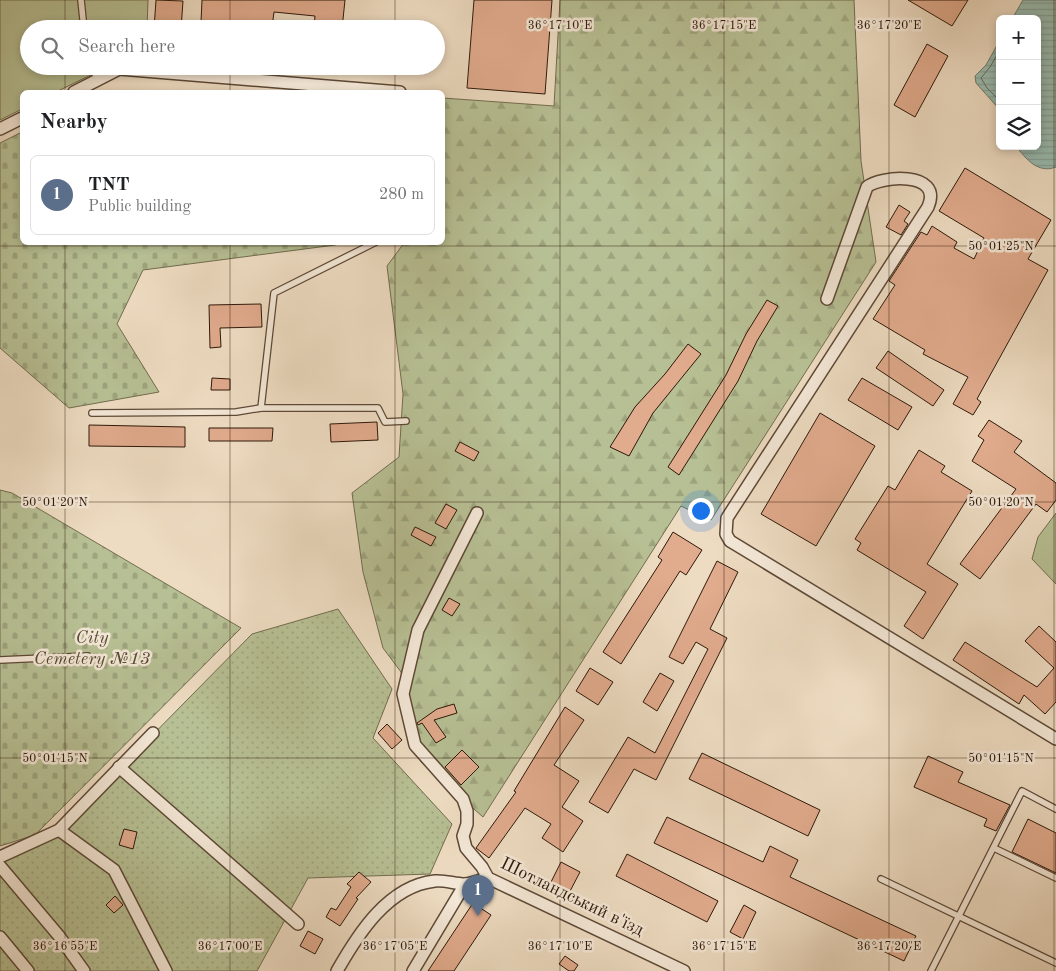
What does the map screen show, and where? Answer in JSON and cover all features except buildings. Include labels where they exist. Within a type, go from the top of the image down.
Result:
[{"type":"street","points":[[78,90],[109,75]]},
{"type":"street","points":[[183,75],[374,90]]},
{"type":"street","points":[[0,128],[20,119]]},
{"type":"street","points":[[828,299],[867,187],[875,182],[914,179],[925,184],[931,195],[928,207],[727,518],[726,534],[730,541],[1056,739]]},
{"type":"street","name":"Шотландський в'їзд","points":[[477,513],[418,630],[402,694],[414,745],[463,799],[467,811],[467,824],[463,836],[466,848],[482,867],[488,878],[684,971]]},
{"type":"street","points":[[0,857],[58,830],[153,733]]},
{"type":"street","points":[[119,767],[298,924]]},
{"type":"street","points":[[58,830],[114,870],[166,971]]},
{"type":"street","points":[[0,866],[59,936],[84,971]]},
{"type":"street","points":[[337,971],[357,936],[402,892],[418,884],[436,881],[465,884],[488,878]]},
{"type":"street","points":[[413,971],[465,884]]},
{"type":"street","points":[[0,937],[28,971]]},
{"type":"lane","points":[[81,0],[83,20]]},
{"type":"lane","points":[[95,75],[97,81]]},
{"type":"lane","points":[[261,408],[274,293],[370,245]]},
{"type":"lane","points":[[92,413],[236,412],[261,408],[378,408],[385,422],[406,420]]},
{"type":"lane","points":[[0,660],[88,656]]},
{"type":"lane","points":[[931,971],[1022,792],[1056,809]]},
{"type":"lane","points":[[994,848],[1056,878]]},
{"type":"lane","points":[[881,879],[1056,964]]},
{"type":"green space","points":[[0,0],[148,0],[147,20],[20,20],[20,75],[91,75],[60,90],[20,90],[20,110],[0,120]]},
{"type":"green space","points":[[560,0],[854,0],[861,161],[876,262],[711,520],[681,506],[483,817],[421,762],[401,672],[383,648],[363,572],[352,493],[399,457],[403,394],[387,266],[403,245],[445,245],[445,98],[554,106]]},
{"type":"green space","points":[[20,133],[20,245],[335,245],[143,270],[117,324],[159,392],[69,408],[0,348],[0,143]]},
{"type":"green space","name":"City Cemetery №13","points":[[0,490],[12,493],[241,628],[35,835],[0,846]]},
{"type":"green space","points":[[1056,513],[1056,584],[1032,559],[1038,537]]},
{"type":"green space","points":[[338,609],[392,689],[373,738],[452,824],[430,874],[308,878],[257,971],[0,971],[0,851],[59,830],[252,634]]},
{"type":"water","points":[[1023,0],[1056,0],[1056,167],[1050,169],[1033,164],[1019,150],[1041,150],[1041,15],[1014,15]]},
{"type":"water","points":[[996,47],[996,106],[976,83],[975,76],[986,65]]},
{"type":"place","name":"TNT","points":[[478,916]]}]
